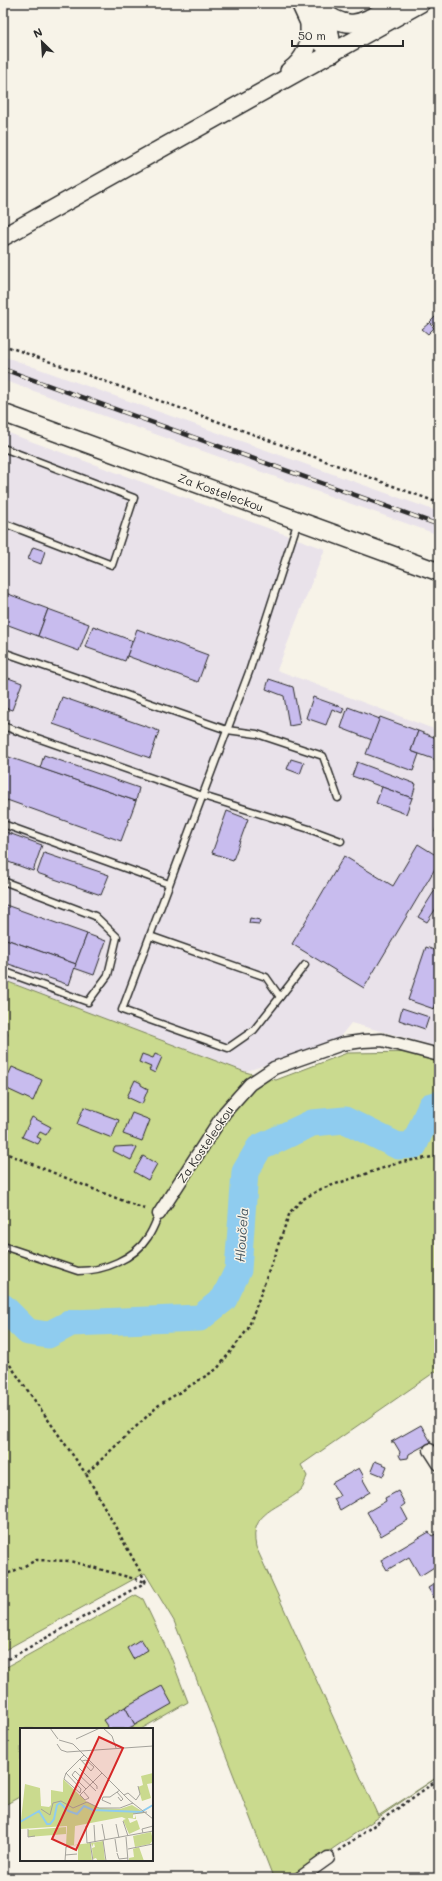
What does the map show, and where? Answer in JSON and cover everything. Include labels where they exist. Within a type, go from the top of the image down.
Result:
[{"type":"main road","points":[[300,3],[316,38],[333,53]]},
{"type":"main road","points":[[317,6],[334,20],[351,24],[362,21],[396,3]]},
{"type":"main road","points":[[3,237],[421,3]]},
{"type":"main road","points":[[317,6],[329,27],[333,53]]},
{"type":"main road","points":[[212,119],[292,69],[301,60],[309,45],[309,25]]},
{"type":"main road","name":"Za Kosteleckou","points":[[3,413],[439,572]]},
{"type":"street","name":"Za Kosteleckou","points":[[159,1214],[225,1112],[250,1084],[274,1068],[342,1044],[363,1041],[382,1040],[439,1055]]},
{"type":"street","points":[[430,1450],[439,1464]]},
{"type":"street","points":[[300,1878],[328,1858]]},
{"type":"lane","points":[[3,448],[134,498],[112,565],[3,523]]},
{"type":"lane","points":[[298,520],[249,672],[122,1010],[228,1048],[254,1030],[305,965]]},
{"type":"lane","points":[[3,652],[228,730],[257,734],[323,756],[338,798]]},
{"type":"lane","points":[[3,726],[203,796],[310,829],[341,841]]},
{"type":"lane","points":[[3,824],[169,884]]},
{"type":"lane","points":[[3,881],[95,916],[117,936],[108,975],[88,1002],[3,971]]},
{"type":"lane","points":[[150,936],[266,977],[280,997]]},
{"type":"lane","points":[[3,1246],[78,1271],[90,1271],[111,1266],[130,1255],[148,1237],[159,1214]]},
{"type":"path","points":[[3,345],[236,428],[439,503]]},
{"type":"path","points":[[3,1152],[159,1214]]},
{"type":"path","points":[[86,1474],[159,1405],[217,1369],[248,1329],[290,1212],[303,1199],[321,1189],[401,1162],[439,1156]]},
{"type":"path","points":[[3,1355],[86,1474],[146,1582]]},
{"type":"path","points":[[3,1576],[37,1560],[70,1561],[146,1582]]},
{"type":"path","points":[[3,1662],[146,1582]]},
{"type":"path","points":[[328,1858],[439,1779]]},
{"type":"shaded area","points":[[3,356],[439,512],[439,535],[3,380]]},
{"type":"shaded area","points":[[3,431],[325,549],[277,670],[439,731],[439,1047],[351,1023],[339,1038],[245,1072],[3,980]]},
{"type":"green space","points":[[3,980],[245,1072],[276,1080],[347,1053],[422,1052],[439,1058],[439,1369],[301,1465],[307,1476],[302,1489],[261,1518],[255,1535],[256,1547],[378,1816],[439,1776],[290,1878],[273,1877],[174,1621],[145,1573],[3,1651]]},
{"type":"green space","points":[[136,1595],[143,1599],[172,1660],[188,1702],[143,1728],[20,1728],[20,1797],[3,1806],[3,1669]]},
{"type":"building","points":[[436,316],[439,318],[439,322],[435,327],[430,322]]},
{"type":"building","points":[[429,323],[434,328],[428,334],[422,329]]},
{"type":"building","points":[[33,547],[45,551],[41,564],[28,559]]},
{"type":"building","points":[[3,592],[48,609],[38,636],[3,623]]},
{"type":"building","points":[[48,609],[89,624],[79,651],[38,636]]},
{"type":"building","points":[[93,626],[133,641],[125,661],[85,647]]},
{"type":"building","points":[[137,629],[208,655],[198,682],[127,656]]},
{"type":"building","points":[[3,676],[22,683],[12,710],[3,707]]},
{"type":"building","points":[[269,679],[293,687],[300,724],[289,726],[284,696],[266,689]]},
{"type":"building","points":[[62,697],[159,731],[150,758],[53,724]]},
{"type":"building","points":[[313,697],[344,708],[342,713],[332,709],[326,725],[306,718]]},
{"type":"building","points":[[348,707],[380,719],[372,740],[341,728]]},
{"type":"building","points":[[380,717],[418,731],[411,751],[419,754],[413,771],[366,754]]},
{"type":"building","points":[[418,731],[439,739],[439,761],[411,751]]},
{"type":"building","points":[[3,755],[136,801],[121,841],[7,800],[3,811]]},
{"type":"building","points":[[44,755],[139,788],[136,801],[40,768]]},
{"type":"building","points":[[291,759],[304,763],[300,774],[287,769]]},
{"type":"building","points":[[357,762],[416,784],[412,798],[352,776]]},
{"type":"building","points":[[382,787],[412,798],[406,814],[376,803]]},
{"type":"building","points":[[227,811],[248,819],[233,860],[212,853]]},
{"type":"building","points":[[439,820],[439,833],[435,832]]},
{"type":"building","points":[[3,831],[42,845],[33,871],[3,860]]},
{"type":"building","points":[[418,844],[439,857],[439,862],[364,988],[292,944],[344,856],[393,886]]},
{"type":"building","points":[[44,853],[109,875],[101,895],[37,873]]},
{"type":"building","points":[[435,890],[439,892],[439,904],[427,922],[418,917]]},
{"type":"building","points":[[3,904],[87,934],[76,964],[3,938]]},
{"type":"building","points":[[250,918],[260,920],[259,924],[249,923]]},
{"type":"building","points":[[87,934],[106,941],[94,975],[74,968]]},
{"type":"building","points":[[3,938],[76,964],[69,985],[3,962]]},
{"type":"building","points":[[426,947],[439,952],[439,995],[434,1009],[408,1000]]},
{"type":"building","points":[[402,1008],[429,1017],[425,1029],[399,1020]]},
{"type":"building","points":[[3,1031],[8,1033],[4,1043],[3,1042]]},
{"type":"building","points":[[142,1054],[153,1058],[155,1054],[162,1057],[155,1073],[149,1070],[151,1067],[139,1062]]},
{"type":"building","points":[[12,1067],[42,1080],[33,1101],[3,1087]]},
{"type":"building","points":[[135,1080],[148,1089],[142,1104],[127,1097]]},
{"type":"building","points":[[84,1107],[119,1120],[112,1138],[77,1124]]},
{"type":"building","points":[[132,1113],[150,1120],[142,1141],[123,1134]]},
{"type":"building","points":[[32,1117],[51,1127],[46,1135],[40,1132],[37,1137],[41,1139],[38,1144],[22,1137]]},
{"type":"building","points":[[132,1146],[137,1148],[131,1160],[113,1151],[115,1147]]},
{"type":"building","points":[[143,1156],[157,1164],[148,1180],[134,1172]]},
{"type":"building","points":[[421,1425],[431,1442],[409,1454],[408,1458],[401,1459],[399,1455],[400,1452],[394,1442],[391,1442]]},
{"type":"building","points":[[375,1461],[387,1466],[383,1476],[371,1471]]},
{"type":"building","points":[[359,1468],[364,1477],[362,1478],[370,1492],[340,1510],[334,1499],[340,1496],[332,1483]]},
{"type":"building","points":[[398,1491],[405,1504],[401,1507],[408,1520],[381,1536],[367,1512],[386,1501],[385,1498]]},
{"type":"building","points":[[429,1532],[432,1536],[439,1532],[439,1564],[420,1576],[409,1557],[387,1570],[381,1560]]},
{"type":"building","points":[[439,1581],[439,1606],[428,1588]]},
{"type":"building","points":[[141,1639],[148,1650],[133,1659],[127,1648]]},
{"type":"building","points":[[162,1686],[172,1704],[135,1725],[125,1707]]},
{"type":"building","points":[[125,1707],[135,1725],[129,1728],[108,1728],[103,1720]]},
{"type":"waterway","name":"Hloučela","points":[[3,1307],[28,1332],[48,1335],[71,1323],[200,1318],[224,1299],[238,1270],[245,1172],[259,1148],[312,1123],[345,1120],[398,1146],[414,1145],[431,1106],[439,1104]]},
{"type":"railway","points":[[3,369],[439,525]]}]
